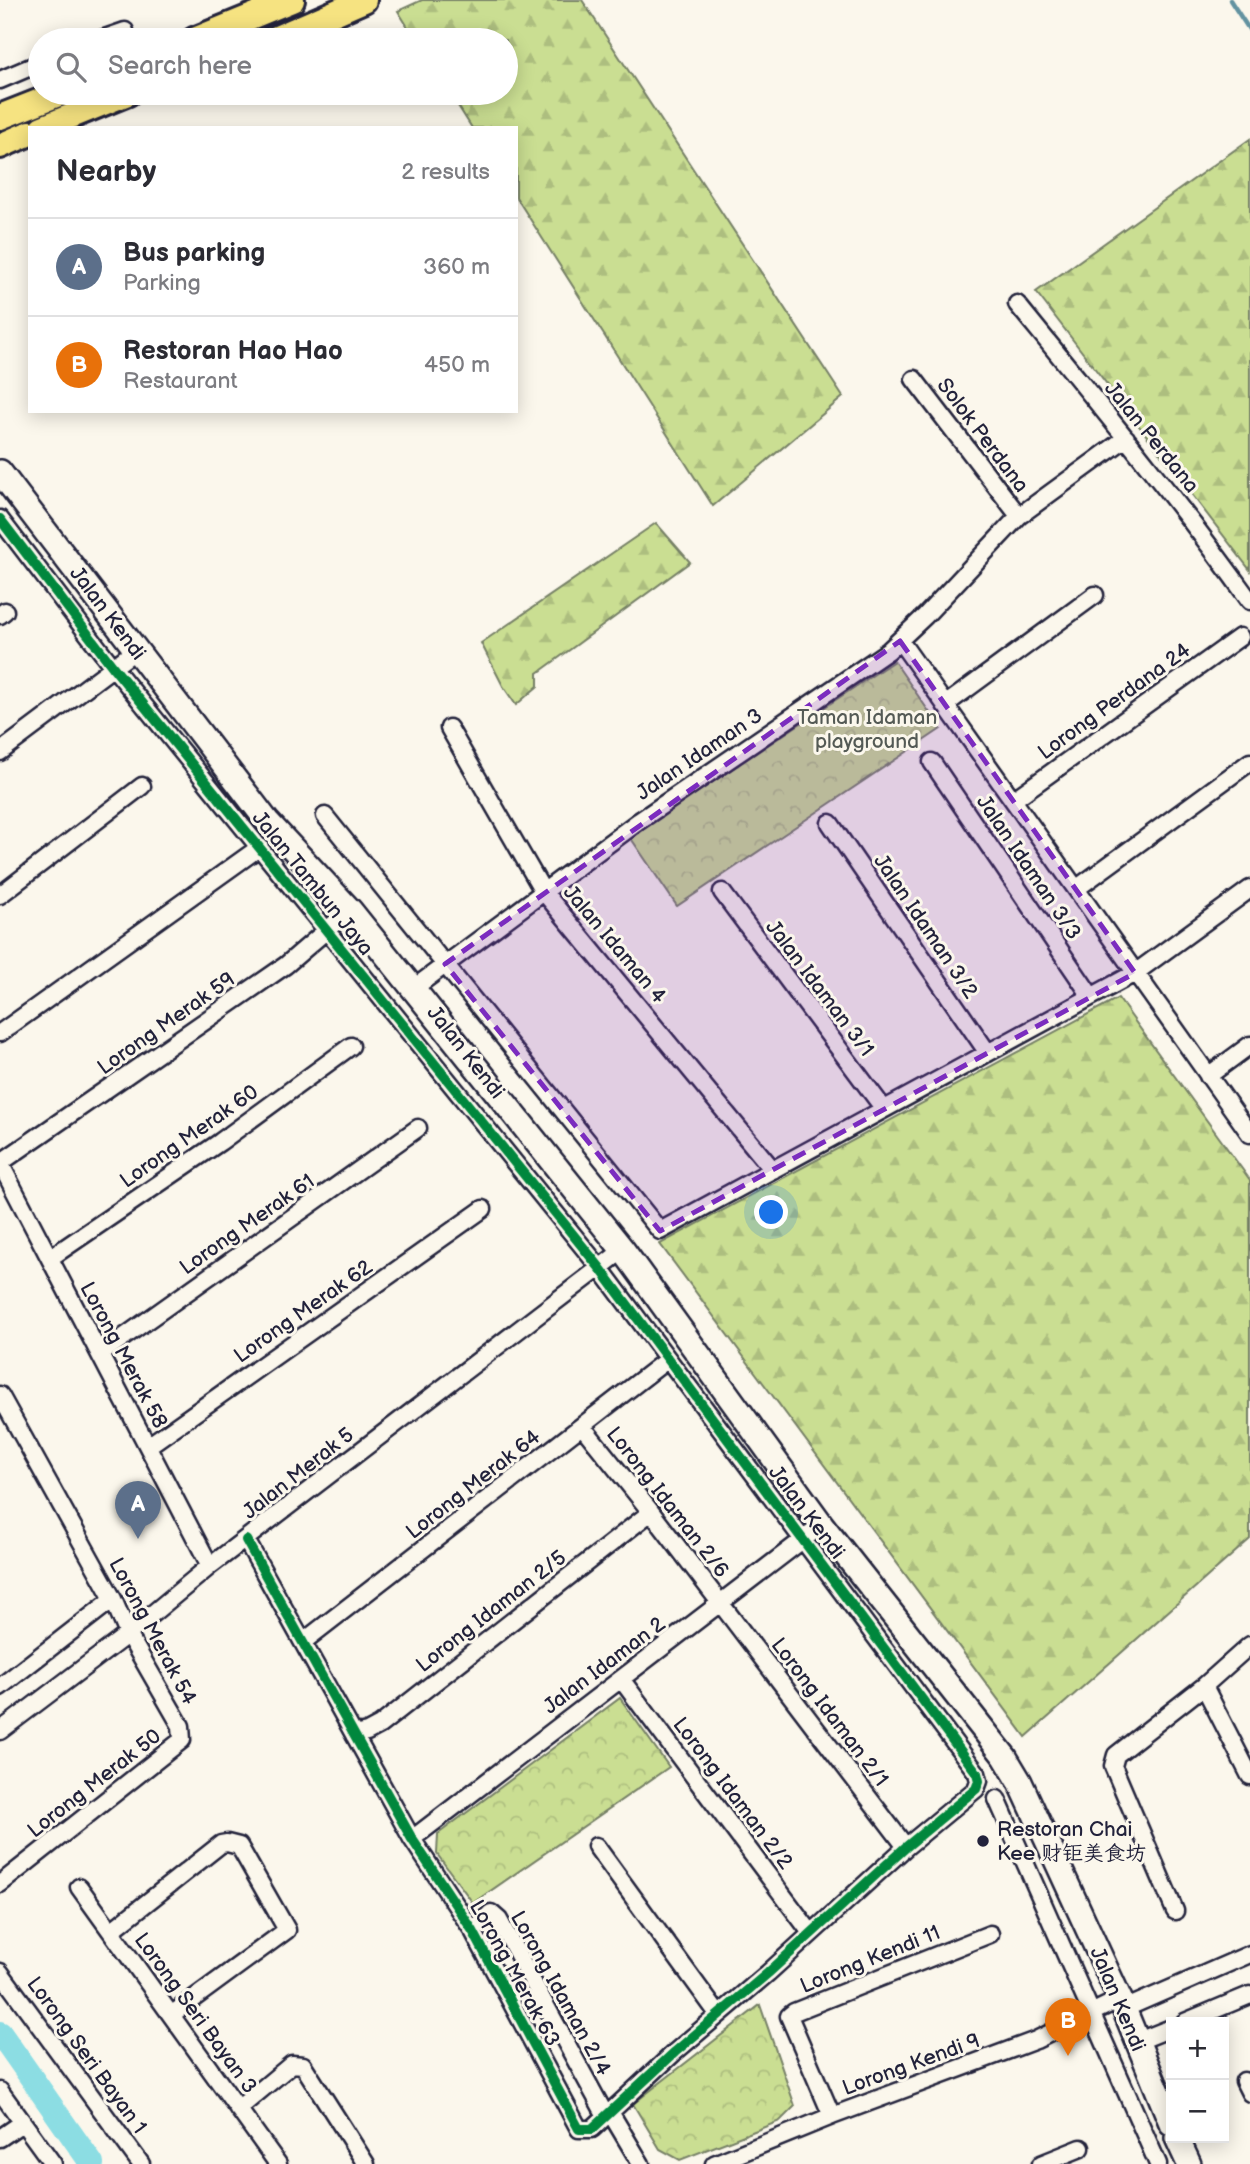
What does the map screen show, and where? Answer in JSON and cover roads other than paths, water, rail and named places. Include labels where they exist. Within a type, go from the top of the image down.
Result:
[{"type":"main road","points":[[223,28],[292,0]]},
{"type":"main road","points":[[300,28],[364,0]]},
{"type":"main road","points":[[0,117],[30,105]]},
{"type":"main road","points":[[47,126],[99,105]]},
{"type":"main road","points":[[0,146],[28,134]]},
{"type":"street","points":[[0,80],[28,67]]},
{"type":"street","name":"Jalan Perdana","points":[[1017,304],[1202,534],[1250,601]]},
{"type":"street","name":"Solok Perdana","points":[[914,379],[1019,516]]},
{"type":"street","name":"Jalan Idaman 3","points":[[415,988],[639,821],[900,641],[1019,516],[1126,438]]},
{"type":"street","name":"Jalan Kendi","points":[[0,472],[267,821],[350,910],[415,988],[623,1250],[822,1525],[1005,1757],[1020,1782],[1122,2004],[1166,2111]]},
{"type":"street","name":"Jalan Tambun Jaya","points":[[0,519],[113,667],[600,1268]]},
{"type":"street","points":[[945,705],[1095,595]]},
{"type":"street","name":"Lorong Perdana 24","points":[[1013,800],[1240,637]]},
{"type":"street","points":[[900,641],[1250,1134]]},
{"type":"street","points":[[0,752],[136,650]]},
{"type":"street","name":"Jalan Idaman 4","points":[[449,728],[543,891],[773,1170]]},
{"type":"street","name":"Jalan Idaman 3/3","points":[[932,762],[1091,996]]},
{"type":"street","points":[[1076,889],[1250,762]]},
{"type":"street","points":[[0,895],[142,786]]},
{"type":"street","name":"Jalan Kendi","points":[[325,816],[660,1231],[773,1170]]},
{"type":"street","name":"Jalan Idaman 3/2","points":[[830,823],[988,1053]]},
{"type":"street","points":[[0,1033],[260,847]]},
{"type":"street","points":[[773,1170],[1135,973],[1250,889]]},
{"type":"street","name":"Jalan Idaman 3/1","points":[[722,892],[884,1109]]},
{"type":"street","name":"Lorong Merak 59","points":[[0,1163],[286,965],[350,910]]},
{"type":"street","points":[[1208,1076],[1250,1045]]},
{"type":"street","name":"Lorong Merak 60","points":[[50,1258],[220,1142],[351,1046]]},
{"type":"street","name":"Lorong Merak 61","points":[[100,1354],[418,1128]]},
{"type":"street","name":"Lorong Merak 58","points":[[0,1163],[210,1566]]},
{"type":"street","name":"Lorong Merak 62","points":[[148,1446],[483,1209]]},
{"type":"street","name":"Jalan Merak 5","points":[[0,1731],[128,1634],[210,1566],[623,1250]]},
{"type":"street","name":"Jalan Kendi","points":[[600,1268],[977,1773],[979,1781],[976,1789],[906,1847]]},
{"type":"street","name":"Lorong Merak 64","points":[[303,1642],[668,1359]]},
{"type":"street","name":"Lorong Merak 54","points":[[0,1395],[113,1599],[128,1634],[181,1726],[182,1740]]},
{"type":"street","name":"Lorong Idaman 2/6","points":[[582,1426],[720,1603]]},
{"type":"street","name":"Lorong Idaman 2/5","points":[[354,1735],[380,1726],[651,1512]]},
{"type":"street","name":"Jalan Idaman 2","points":[[412,1839],[822,1525]]},
{"type":"street","name":"Lorong Merak 63","points":[[246,1540],[412,1839],[473,1931],[579,2129],[593,2129],[608,2114]]},
{"type":"street","points":[[0,1687],[113,1599]]},
{"type":"street","name":"Lorong Idaman 2/1","points":[[720,1603],[906,1847]]},
{"type":"street","points":[[1175,1912],[1113,1766],[1116,1755],[1204,1686],[1250,1645]]},
{"type":"street","name":"Lorong Idaman 2/2","points":[[621,1679],[811,1933]]},
{"type":"street","points":[[1204,1686],[1250,1776]]},
{"type":"street","name":"Lorong Merak 50","points":[[0,1884],[182,1740]]},
{"type":"street","name":"Jalan Kendi","points":[[997,1800],[1158,2164]]},
{"type":"street","points":[[111,1931],[220,1844],[239,1846],[287,1930],[171,2015]]},
{"type":"street","points":[[596,1846],[718,2014]]},
{"type":"street","points":[[642,2164],[608,2114],[906,1847]]},
{"type":"street","name":"Lorong Seri Bayan 3","points":[[79,1887],[278,2164]]},
{"type":"street","name":"Lorong Idaman 2/4","points":[[473,1931],[491,1913],[499,1920],[608,2114]]},
{"type":"street","name":"Lorong Kendi 11","points":[[832,2116],[789,2016],[990,1934]]},
{"type":"street","name":"Lorong Kendi 9","points":[[714,2164],[1250,1954]]},
{"type":"street","name":"Lorong Seri Bayan 1","points":[[0,1972],[141,2164]]},
{"type":"street","points":[[1198,2017],[1250,1996]]},
{"type":"street","points":[[1136,2042],[1166,2030]]},
{"type":"street","points":[[239,2109],[292,2064],[303,2065],[366,2164]]},
{"type":"street","points":[[0,2091],[53,2164]]},
{"type":"street","points":[[0,2138],[22,2123]]},
{"type":"street","points":[[1179,2143],[1189,2164]]},
{"type":"street","points":[[1041,2164],[1081,2148]]},
{"type":"waterway","points":[[1230,0],[1250,31]]},
{"type":"waterway","points":[[0,2033],[92,2164]]},
{"type":"place","name":"Bus parking","points":[[138,1539]]},
{"type":"place","name":"Restoran Chai Kee 财钜美食坊","points":[[983,1841]]},
{"type":"place","name":"Restoran Hao Hao","points":[[1068,2056]]},
{"type":"park label","name":"Taman Idaman playground","points":[[867,729]]}]
